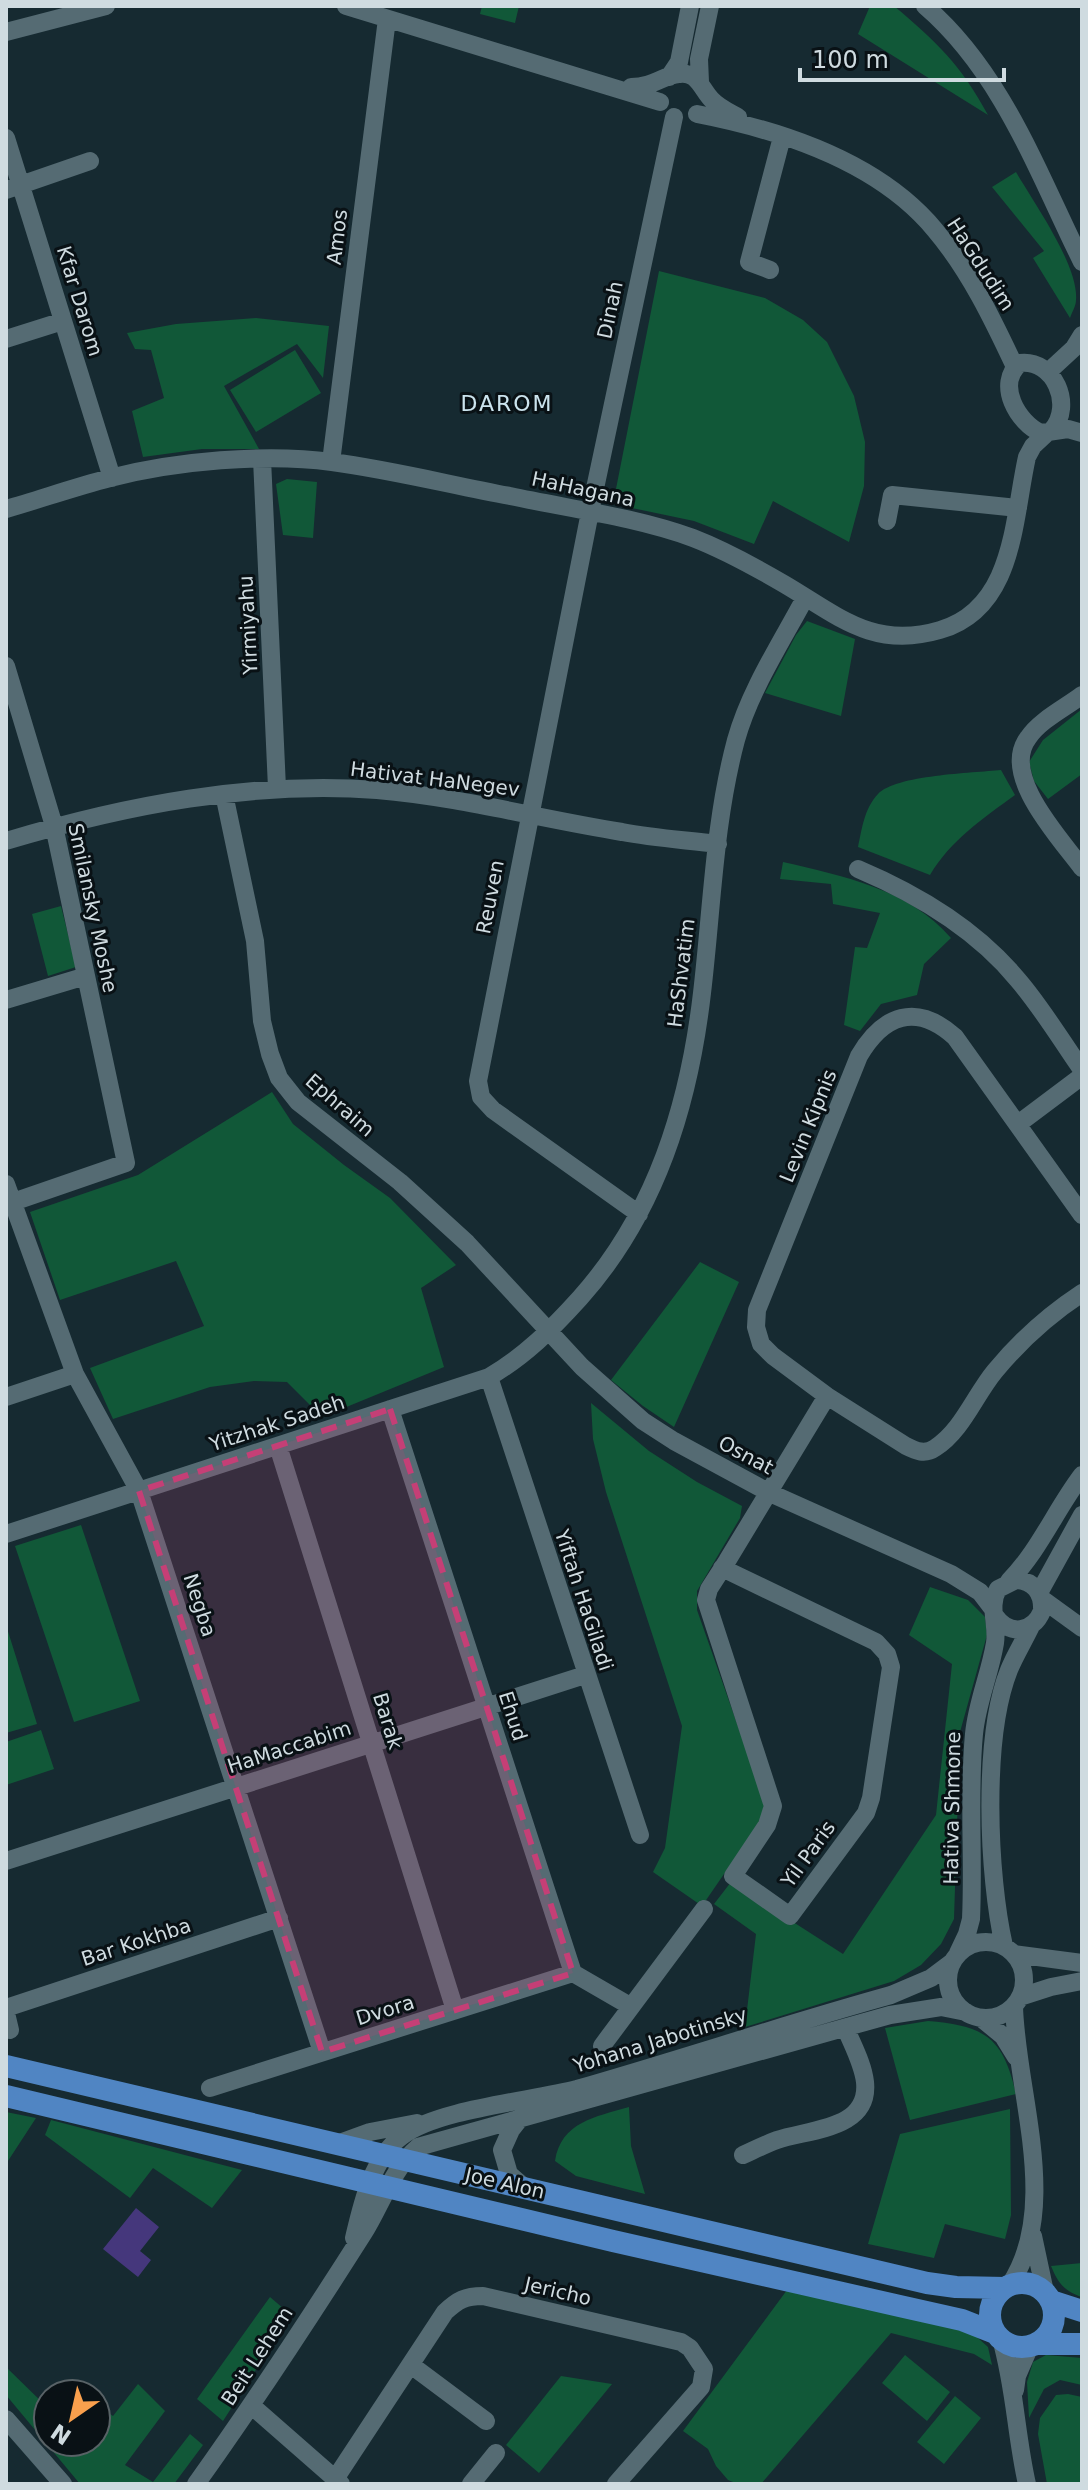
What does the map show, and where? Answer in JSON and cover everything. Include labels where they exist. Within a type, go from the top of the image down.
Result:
[{"type":"main road","name":"Joe Alon","points":[[6,2066],[927,2283],[1007,2287]]},
{"type":"main road","name":"Joe Alon","points":[[6,2096],[933,2313],[998,2336]]},
{"type":"main road","points":[[1082,2311],[1028,2283],[1007,2287],[992,2303],[991,2323],[998,2336],[1015,2346],[1059,2342],[1082,2344]]},
{"type":"main road","points":[[1033,2345],[1051,2331],[1054,2321],[1048,2296]]},
{"type":"street","points":[[6,32],[106,6]]},
{"type":"street","points":[[346,6],[391,12],[426,29],[660,102]]},
{"type":"street","points":[[690,6],[679,62],[660,89],[660,102],[674,117],[686,118],[697,114],[704,102],[699,59],[710,6]]},
{"type":"street","points":[[925,6],[949,27],[985,72],[1082,262]]},
{"type":"street","name":"Amos","points":[[331,462],[391,12]]},
{"type":"street","points":[[616,87],[640,87],[682,73],[702,85]]},
{"type":"street","name":"HaGdudim","points":[[702,85],[723,109],[859,169],[911,206],[935,229],[959,263],[995,324],[1015,367]]},
{"type":"street","name":"HaGdudim","points":[[697,114],[775,134]]},
{"type":"street","name":"Dinah","points":[[590,512],[674,117]]},
{"type":"street","points":[[770,270],[749,262],[775,134]]},
{"type":"street","name":"Kfar Darom","points":[[6,138],[14,188],[63,321],[112,478]]},
{"type":"street","points":[[14,188],[90,161]]},
{"type":"street","points":[[6,339],[63,321]]},
{"type":"street","points":[[1048,372],[1074,348],[1082,335]]},
{"type":"street","points":[[1082,421],[1060,395],[1048,372],[1036,363],[1020,363],[1015,367],[1010,388],[1013,405],[1022,420],[1031,428],[1050,431],[1068,429],[1082,433]]},
{"type":"street","points":[[1050,431],[1061,417],[1060,395]]},
{"type":"street","name":"HaHagana","points":[[1022,420],[1025,468]]},
{"type":"street","name":"HaHagana","points":[[6,509],[112,478],[206,463],[262,459],[331,462],[590,512],[693,538],[761,571],[849,625],[874,633],[918,634],[953,626],[979,606],[997,583],[1010,551],[1025,468],[1033,446],[1050,431]]},
{"type":"street","name":"Yirmiyahu","points":[[262,459],[277,788]]},
{"type":"street","points":[[887,521],[892,495],[1018,508]]},
{"type":"street","name":"Reuven","points":[[590,512],[478,1081],[481,1097],[493,1110],[639,1214]]},
{"type":"street","name":"HaShvatim","points":[[548,1331],[601,1274],[639,1214],[670,1144],[690,1071],[703,991],[718,844],[740,725],[805,598]]},
{"type":"street","name":"Smilansky Moshe","points":[[7,674],[54,826],[126,1163],[13,1202]]},
{"type":"street","points":[[1082,695],[1027,739],[1020,752],[1019,766],[1030,795],[1082,868]]},
{"type":"street","name":"Hativat HaNegev","points":[[6,841],[54,826],[162,802],[277,788],[378,790],[529,813],[622,832],[718,844]]},
{"type":"street","name":"Ephraim","points":[[224,794],[255,941],[262,1021],[279,1078],[298,1102],[400,1182],[467,1243],[548,1331]]},
{"type":"street","points":[[858,869],[924,901],[1004,964],[1032,998],[1082,1073],[1018,1124]]},
{"type":"street","points":[[6,1000],[86,976]]},
{"type":"street","name":"Levin Kipnis","points":[[1082,1215],[955,1037],[929,1019],[900,1017],[870,1036],[859,1056],[757,1310],[756,1327],[761,1344],[773,1356],[827,1396],[906,1446],[917,1452],[929,1452],[948,1438],[994,1371],[1013,1351],[1082,1293]]},
{"type":"street","name":"Negba","points":[[6,1184],[75,1374],[139,1491],[322,2052]]},
{"type":"street","name":"Yitzhak Sadeh","points":[[6,1534],[489,1377],[532,1348],[548,1331]]},
{"type":"street","name":"Osnat","points":[[548,1331],[591,1376],[643,1421],[674,1441],[770,1493],[951,1574],[980,1592],[994,1612]]},
{"type":"street","points":[[6,1397],[75,1374]]},
{"type":"street","name":"Yiftah HaGiladi","points":[[489,1377],[640,1835]]},
{"type":"street","name":"Yil Paris","points":[[722,1568],[876,1642],[887,1654],[891,1667],[866,1813],[790,1916],[733,1876],[767,1825],[773,1806],[706,1600],[709,1589],[827,1396]]},
{"type":"street","name":"Ehud","points":[[390,1409],[573,1973]]},
{"type":"street","name":"Barak","points":[[278,1446],[455,2010]]},
{"type":"street","points":[[1082,1475],[1064,1498],[1024,1566],[995,1595],[994,1612],[1011,1629],[1034,1624],[1082,1630]]},
{"type":"street","points":[[1034,1624],[1042,1611],[1041,1596],[1082,1515]]},
{"type":"street","name":"Osnat","points":[[951,1574],[1006,1583]]},
{"type":"street","points":[[1006,1583],[1023,1581],[1082,1630]]},
{"type":"street","name":"Hativa Shmone","points":[[954,1958],[971,1919],[970,1807],[974,1731],[980,1693],[995,1645],[994,1612]]},
{"type":"street","name":"Hativa Shmone","points":[[1009,1950],[997,1906],[992,1848],[996,1733],[1008,1672],[1034,1624]]},
{"type":"street","name":"HaMaccabim","points":[[6,1861],[585,1675]]},
{"type":"street","points":[[602,2046],[704,1909]]},
{"type":"street","name":"Bar Kokhba","points":[[7,2017],[279,1918]]},
{"type":"street","points":[[1021,2070],[1003,2036],[957,2005],[947,1985],[954,1958],[980,1942],[992,1942],[1009,1950],[1082,1963]]},
{"type":"street","points":[[1007,2287],[1023,2259],[1031,2221],[1032,2156],[1021,2070],[1017,2001],[1024,1974],[1009,1950]]},
{"type":"street","name":"Yohana Jabotinsky","points":[[379,2184],[395,2158],[395,2141],[431,2121],[575,2089],[891,1995],[931,1978],[954,1958]]},
{"type":"street","points":[[573,1973],[630,2006]]},
{"type":"street","name":"Dvora","points":[[210,2088],[573,1973]]},
{"type":"street","points":[[973,2015],[1004,2013],[1017,2001],[1051,1987],[1082,1981]]},
{"type":"street","name":"Yohana Jabotinsky","points":[[395,2158],[422,2145],[522,2116],[917,2010],[941,2007],[973,2015]]},
{"type":"street","points":[[743,2155],[776,2140],[830,2127],[855,2113],[865,2093],[864,2078],[846,2029]]},
{"type":"street","points":[[522,2116],[502,2150],[509,2174],[524,2187]]},
{"type":"street","points":[[337,2144],[385,2128],[431,2121]]},
{"type":"street","name":"Beit Lehem","points":[[196,2484],[252,2406],[352,2250],[379,2184]]},
{"type":"street","points":[[1031,2221],[1048,2296]]},
{"type":"street","name":"Jericho","points":[[338,2482],[445,2312],[467,2296],[483,2296],[681,2342],[690,2348],[704,2369],[701,2387],[616,2484]]},
{"type":"street","points":[[998,2336],[1011,2376],[1027,2484]]},
{"type":"street","points":[[1014,2397],[1017,2376],[1033,2345]]},
{"type":"street","points":[[411,2365],[486,2421]]},
{"type":"street","points":[[252,2406],[338,2482]]},
{"type":"street","points":[[6,2419],[63,2484]]},
{"type":"street","points":[[6,2439],[47,2484]]},
{"type":"street","points":[[471,2484],[496,2453]]},
{"type":"highlighted area","points":[[390,1409],[573,1973],[322,2052],[139,1491]]},
{"type":"green space","points":[[482,6],[519,6],[515,23],[480,14]]},
{"type":"green space","points":[[870,6],[894,6],[923,31],[958,68],[988,115],[858,34]]},
{"type":"green space","points":[[1016,172],[1054,235],[1070,270],[1076,300],[1070,318],[1033,258],[1044,251],[992,187]]},
{"type":"green space","points":[[659,271],[765,298],[803,320],[827,342],[854,396],[865,442],[864,486],[849,542],[773,501],[754,544],[694,521],[613,504]]},
{"type":"green space","points":[[256,318],[329,326],[323,378],[297,344],[224,386],[259,449],[202,449],[143,457],[132,411],[164,398],[151,350],[135,349],[127,333],[176,324]]},
{"type":"green space","points":[[295,350],[321,393],[256,432],[230,390]]},
{"type":"green space","points":[[287,479],[317,482],[313,538],[283,535],[276,484]]},
{"type":"green space","points":[[807,621],[855,639],[841,716],[765,693],[796,635]]},
{"type":"green space","points":[[1082,709],[1082,774],[1048,799],[1034,781],[1029,762],[1043,740]]},
{"type":"green space","points":[[1001,770],[1015,795],[957,841],[930,875],[858,847],[870,806],[878,794],[887,788],[935,776]]},
{"type":"green space","points":[[783,862],[874,887],[915,907],[934,921],[951,938],[924,964],[917,995],[881,1004],[860,1031],[844,1025],[855,947],[867,948],[880,913],[833,904],[831,884],[780,879]]},
{"type":"green space","points":[[61,906],[76,967],[48,976],[32,914]]},
{"type":"green space","points":[[272,1092],[293,1124],[390,1198],[456,1265],[421,1288],[444,1367],[322,1417],[287,1382],[254,1381],[210,1387],[113,1419],[90,1368],[204,1326],[176,1261],[60,1300],[30,1212],[138,1175]]},
{"type":"green space","points":[[700,1262],[739,1282],[674,1427],[611,1380]]},
{"type":"green space","points":[[591,1403],[649,1451],[742,1506],[740,1518],[697,1591],[697,1610],[766,1806],[757,1826],[702,1906],[653,1872],[665,1848],[682,1726],[606,1492],[593,1439]]},
{"type":"green space","points":[[81,1525],[140,1701],[74,1722],[15,1546]]},
{"type":"green space","points":[[930,1587],[968,1600],[985,1617],[987,1635],[960,1732],[954,1919],[941,1944],[921,1965],[894,1981],[745,2027],[756,1934],[714,1904],[731,1882],[843,1954],[936,1815],[952,1664],[909,1635]]},
{"type":"green space","points":[[6,1625],[37,1724],[6,1733]]},
{"type":"green space","points":[[41,1730],[54,1769],[6,1785],[6,1742]]},
{"type":"green space","points":[[928,2021],[964,2026],[988,2038],[1005,2059],[1016,2094],[910,2120],[885,2028]]},
{"type":"green space","points":[[629,2107],[631,2146],[645,2194],[576,2176],[555,2161],[564,2138],[572,2129],[592,2118]]},
{"type":"green space","points":[[1010,2109],[1011,2215],[1005,2239],[945,2224],[934,2258],[868,2244],[900,2134]]},
{"type":"green space","points":[[6,2112],[36,2118],[6,2164]]},
{"type":"green space","points":[[51,2120],[242,2170],[212,2208],[153,2168],[130,2198],[45,2135]]},
{"type":"green space","points":[[1082,2263],[1082,2297],[1062,2286],[1051,2266]]},
{"type":"green space","points":[[787,2290],[969,2330],[988,2347],[992,2365],[974,2354],[891,2333],[761,2484],[738,2484],[728,2480],[716,2466],[708,2449],[683,2431]]},
{"type":"green space","points":[[270,2297],[291,2315],[223,2421],[197,2399]]},
{"type":"green space","points":[[905,2355],[950,2392],[927,2421],[882,2383]]},
{"type":"green space","points":[[1046,2355],[1082,2358],[1082,2385],[1060,2380],[1044,2389],[1029,2418],[1027,2382],[1033,2362]]},
{"type":"green space","points":[[6,2367],[32,2392],[32,2426],[6,2395]]},
{"type":"green space","points":[[561,2376],[612,2384],[539,2473],[506,2445]]},
{"type":"green space","points":[[138,2384],[165,2411],[125,2465],[153,2482],[190,2434],[203,2445],[174,2484],[80,2484],[58,2458],[112,2458],[112,2415]]},
{"type":"green space","points":[[1056,2395],[1082,2397],[1082,2484],[1047,2484],[1038,2434],[1040,2418]]},
{"type":"green space","points":[[955,2396],[981,2418],[944,2464],[917,2442]]},
{"type":"shaded area","points":[[136,2208],[159,2227],[140,2251],[151,2260],[138,2277],[103,2249]]},
{"type":"district","name":"DAROM","points":[[507,403]]}]
